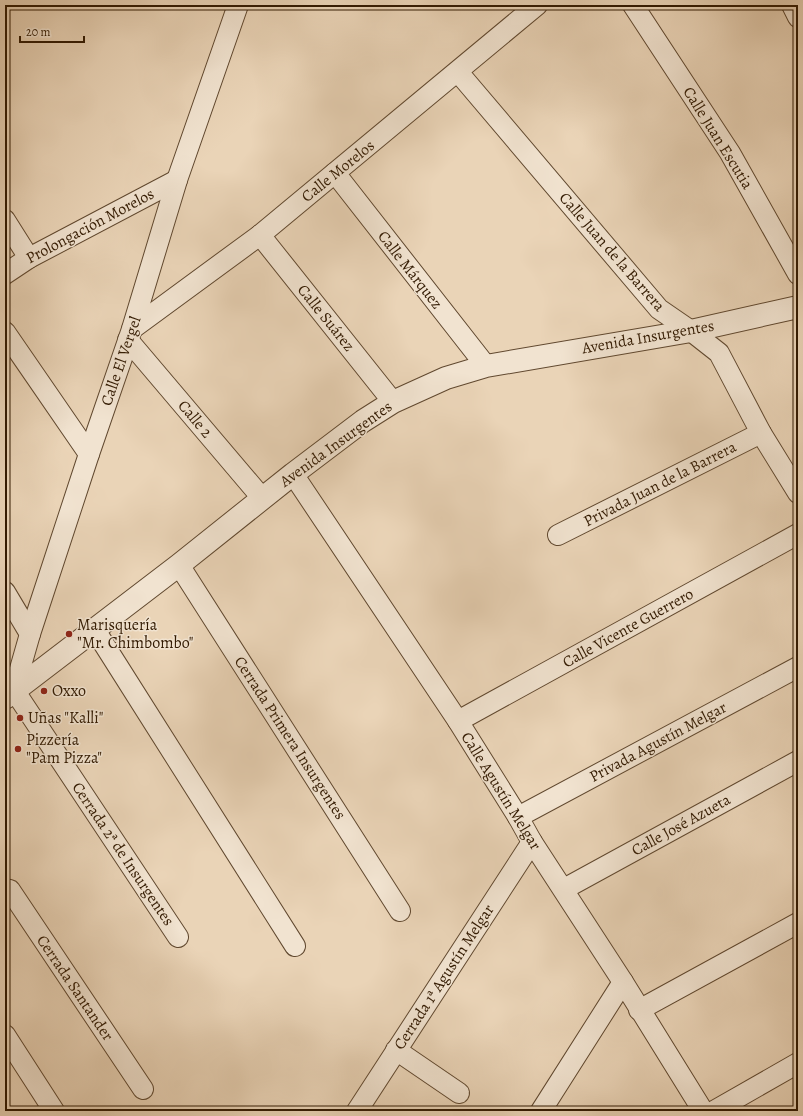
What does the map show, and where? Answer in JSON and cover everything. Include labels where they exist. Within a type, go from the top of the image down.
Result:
[{"type":"street","name":"Calle El Vergel","points":[[5,716],[10,694],[130,335],[177,180],[238,5]]},
{"type":"street","name":"Calle Morelos","points":[[130,335],[260,235],[537,5]]},
{"type":"street","name":"Calle Juan Escutia","points":[[633,5],[730,153],[798,274]]},
{"type":"street","points":[[792,5],[798,17]]},
{"type":"street","name":"Calle Juan de la Barrera","points":[[458,72],[659,309],[719,353],[761,434],[798,494]]},
{"type":"street","name":"Calle Márquez","points":[[335,173],[486,366]]},
{"type":"street","name":"Prolongación Morelos","points":[[5,274],[29,258],[177,180]]},
{"type":"street","points":[[5,220],[29,258]]},
{"type":"street","name":"Calle Suárez","points":[[260,235],[393,402]]},
{"type":"street","name":"Avenida Insurgentes","points":[[10,694],[179,565],[293,474],[363,421],[393,402],[446,378],[486,366],[691,331],[798,307]]},
{"type":"street","points":[[5,332],[89,454]]},
{"type":"street","name":"Calle 2","points":[[130,335],[262,498]]},
{"type":"street","name":"Privada Juan de la Barrera","points":[[558,535],[761,434]]},
{"type":"street","name":"Calle Agustín Melgar","points":[[293,474],[458,721],[532,842],[564,889],[639,1010],[705,1110]]},
{"type":"street","name":"Calle Vicente Guerrero","points":[[458,721],[798,534]]},
{"type":"street","name":"Cerrada Primera Insurgentes","points":[[179,565],[400,911]]},
{"type":"street","points":[[5,592],[30,634]]},
{"type":"street","points":[[95,630],[295,946]]},
{"type":"street","name":"Privada Agustín Melgar","points":[[518,817],[798,667]]},
{"type":"street","name":"Cerrada 2ª de Insurgentes","points":[[10,694],[178,937]]},
{"type":"street","name":"Calle José Azueta","points":[[564,889],[798,761]]},
{"type":"street","name":"Cerrada 1ª Agustín Melgar","points":[[357,1111],[532,842]]},
{"type":"street","name":"Cerrada Santander","points":[[5,888],[10,890],[143,1089]]},
{"type":"street","points":[[639,1010],[798,923]]},
{"type":"street","points":[[541,1111],[623,982]]},
{"type":"street","points":[[5,1035],[54,1111]]},
{"type":"street","points":[[396,1050],[459,1093]]},
{"type":"street","points":[[705,1110],[798,1063]]},
{"type":"place","name":"Marisquería \"Mr. Chimbombo\"","points":[[69,634]]},
{"type":"place","name":"Oxxo","points":[[44,691]]},
{"type":"place","name":"Uñas \"Kalli\"","points":[[20,718]]},
{"type":"place","name":"Pizzería \"Pam Pizza\"","points":[[18,749]]}]
